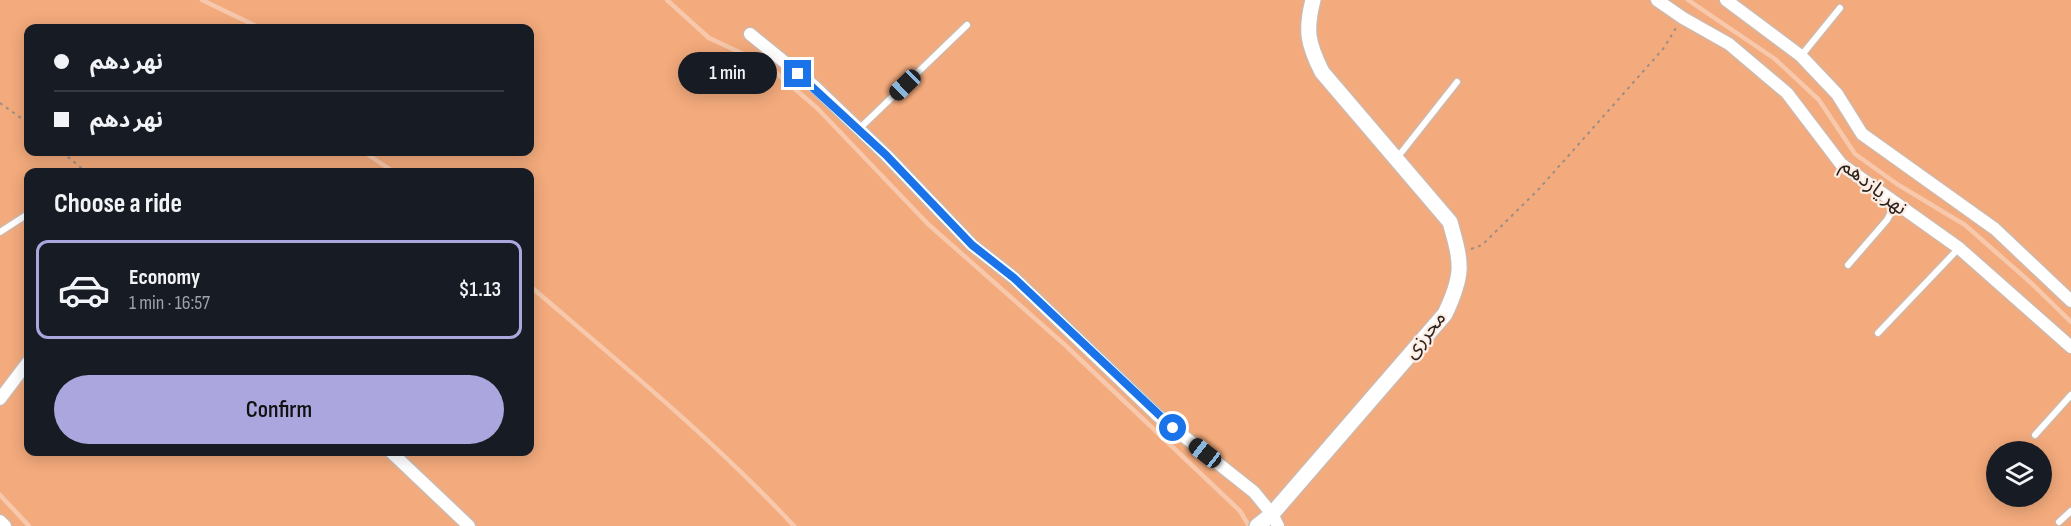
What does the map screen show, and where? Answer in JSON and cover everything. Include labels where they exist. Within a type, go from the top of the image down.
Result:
[{"type":"street","name":"محرزی","points":[[1268,521],[1445,314],[1459,284],[1459,254],[1450,222],[1322,72],[1309,45],[1309,16],[1313,0]]},
{"type":"street","name":"نهر یازدهم","points":[[1657,0],[1683,18],[1729,44],[1787,93],[1840,164],[1959,248],[2071,347]]},
{"type":"street","points":[[1733,2],[1800,56],[1837,94],[1862,134],[1995,229],[2071,301]]},
{"type":"street","points":[[750,34],[815,87],[972,245],[1014,278],[1157,415],[1254,492],[1268,521]]},
{"type":"street","points":[[0,399],[24,367]]},
{"type":"street","points":[[395,456],[469,526]]},
{"type":"street","points":[[0,520],[5,526]]},
{"type":"lane","points":[[1800,56],[1840,8]]},
{"type":"lane","points":[[859,129],[967,26]]},
{"type":"lane","points":[[1397,158],[1457,82]]},
{"type":"lane","points":[[1848,265],[1887,220],[1895,205]]},
{"type":"lane","points":[[0,232],[24,217]]},
{"type":"lane","points":[[1878,333],[1959,248]]},
{"type":"lane","points":[[2035,435],[2071,396]]},
{"type":"lane","points":[[2059,522],[2071,511]]},
{"type":"path","points":[[1459,254],[1482,245],[1538,190],[1663,50],[1683,18]]},
{"type":"path","points":[[0,104],[24,120]]},
{"type":"path","points":[[67,156],[81,168]]},
{"type":"shaded area","points":[[0,0],[2071,0],[2071,526],[0,526]]},
{"type":"waterway","points":[[202,0],[252,24]]},
{"type":"waterway","points":[[667,0],[709,38],[767,65],[817,108],[928,224],[1065,345],[1240,511],[1249,526]]},
{"type":"waterway","points":[[1688,0],[1775,59],[1819,100],[1855,154],[1897,184],[1965,225],[2030,282],[2071,322]]},
{"type":"waterway","points":[[370,156],[388,168]]},
{"type":"waterway","points":[[534,289],[699,432],[794,526]]},
{"type":"waterway","points":[[0,495],[29,526]]},
{"type":"route","points":[[798,74],[815,87],[886,155],[972,245],[1014,278],[1173,428]]}]
